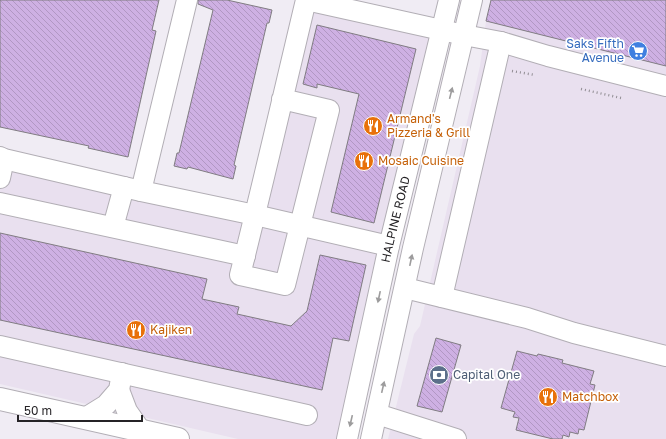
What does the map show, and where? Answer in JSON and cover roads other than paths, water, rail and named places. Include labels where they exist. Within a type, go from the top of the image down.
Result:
[{"type":"main road","points":[[0,399],[178,439]]},
{"type":"street","points":[[113,227],[133,189],[187,0]]},
{"type":"street","points":[[282,99],[329,110],[285,285],[240,275],[255,215],[282,99],[306,0],[464,36],[501,42],[548,56],[666,86]]},
{"type":"street","name":"HALPINE ROAD","points":[[347,439],[389,246],[449,0]]},
{"type":"street","name":"HALPINE ROAD","points":[[371,439],[413,248],[472,0]]},
{"type":"street","points":[[442,297],[501,42]]},
{"type":"street","points":[[0,178],[2,158],[389,246]]},
{"type":"street","points":[[0,203],[245,256]]},
{"type":"street","points":[[405,288],[527,318],[574,333],[666,356]]},
{"type":"street","points":[[0,346],[120,382],[308,415]]},
{"type":"street","points":[[85,418],[106,405],[120,382]]},
{"type":"street","points":[[120,382],[127,411],[141,431]]},
{"type":"street","points":[[377,414],[456,439]]},
{"type":"place","name":"Saks Fifth Avenue","points":[[638,51]]},
{"type":"place","name":"Armand's Pizzeria & Grill","points":[[373,126]]},
{"type":"place","name":"Mosaic Cuisine","points":[[364,161]]},
{"type":"place","name":"Kajiken","points":[[136,330]]},
{"type":"place","name":"Capital One","points":[[439,375]]},
{"type":"place","name":"Matchbox","points":[[548,397]]}]
